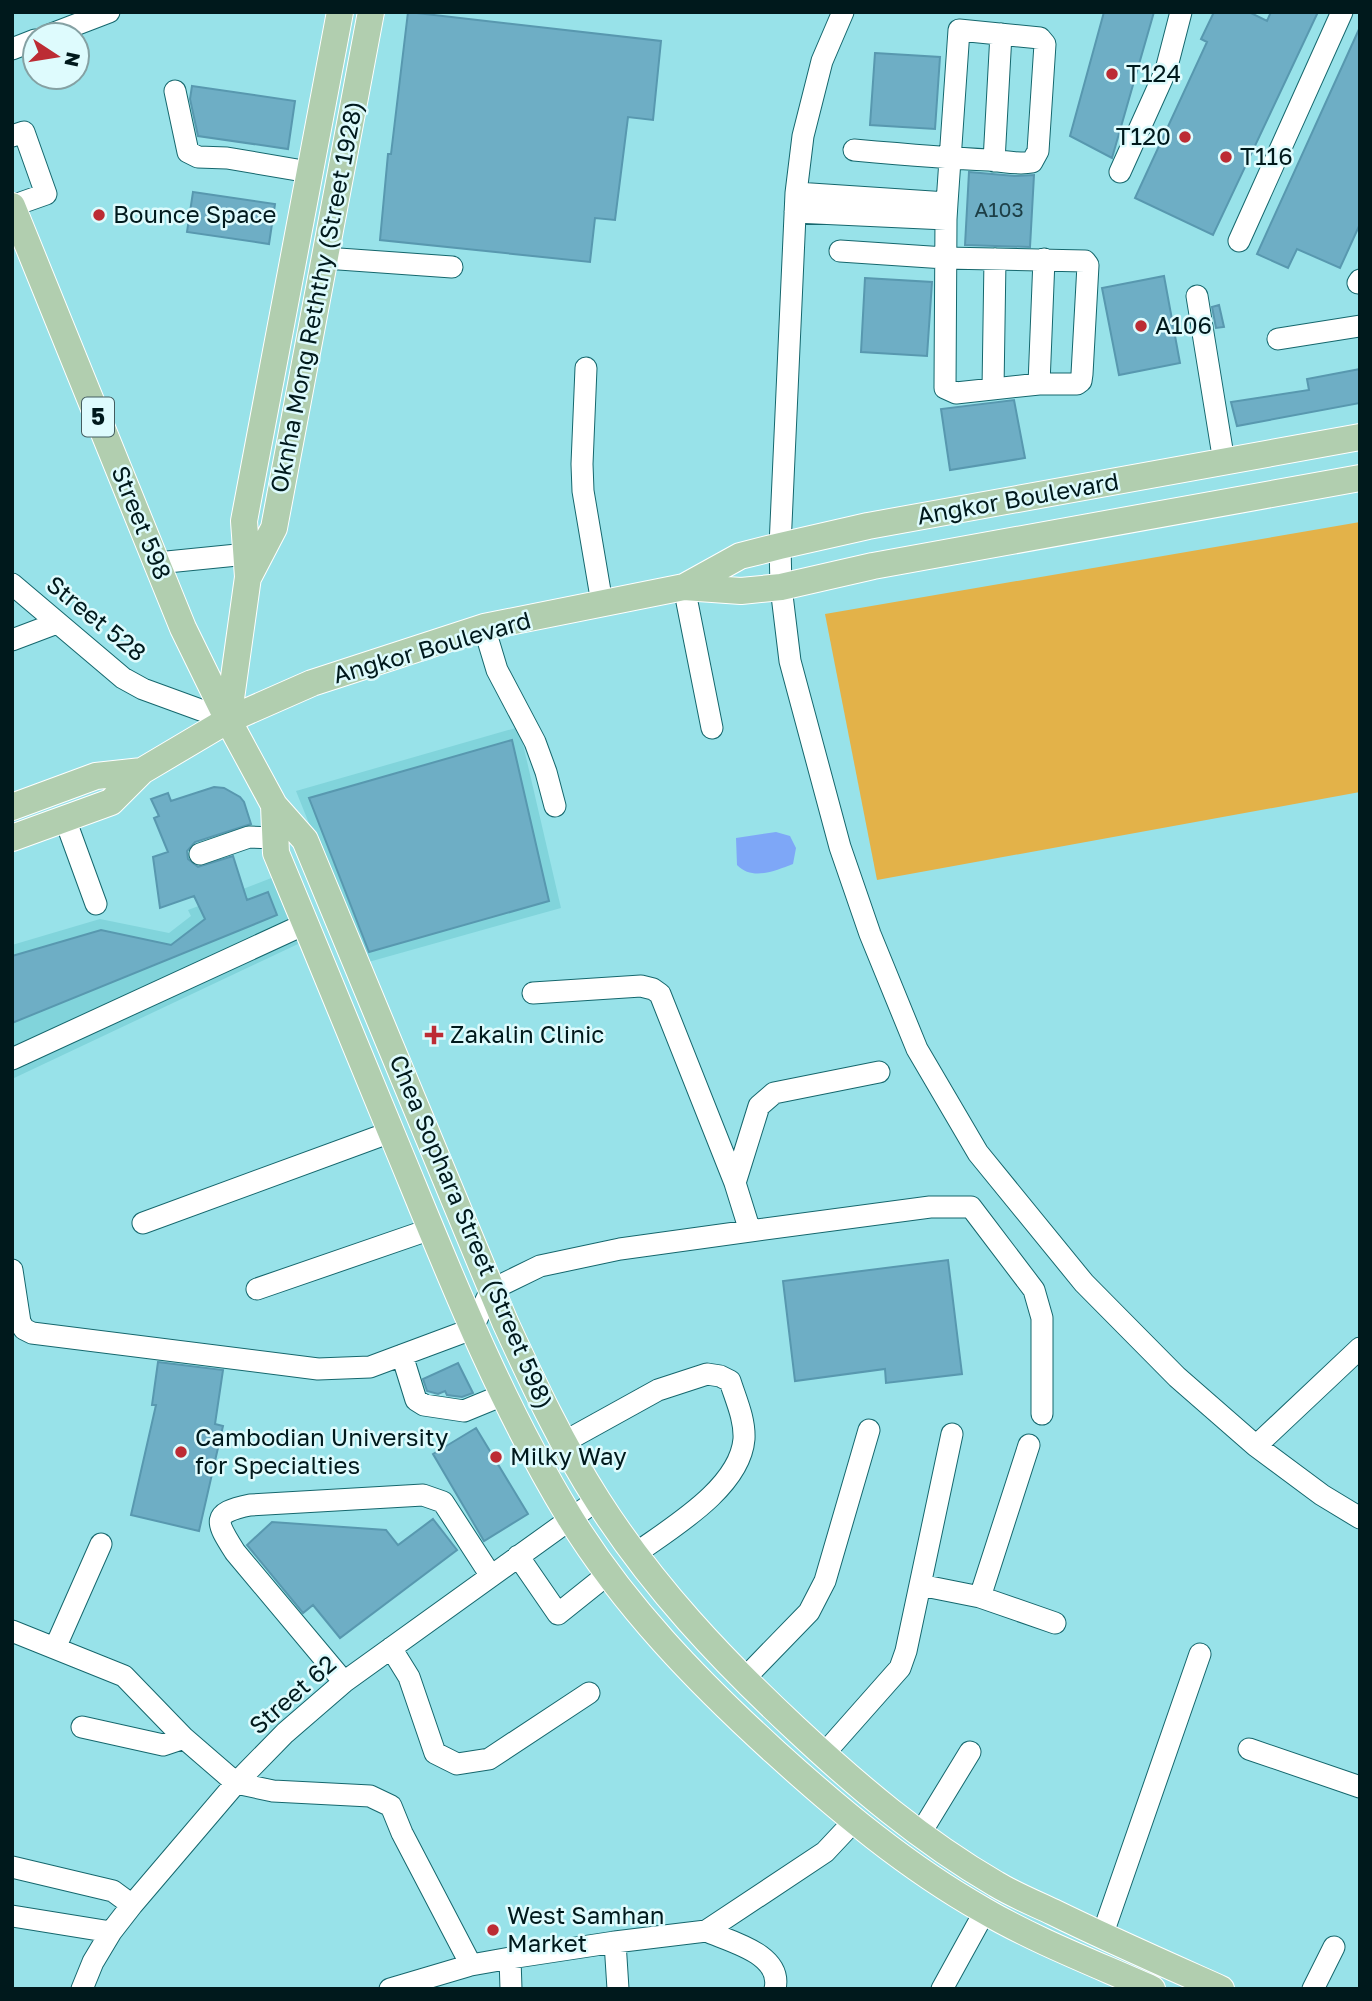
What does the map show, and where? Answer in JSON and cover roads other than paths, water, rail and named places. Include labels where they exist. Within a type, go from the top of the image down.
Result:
[{"type":"main road","name":"Oknha Mong Reththy (Street 1928)","points":[[228,720],[247,566],[244,521],[340,12]]},
{"type":"main road","name":"Oknha Mong Reththy (Street 1928)","points":[[247,566],[274,528],[371,12]]},
{"type":"main road","name":"Street 598","points":[[12,206],[183,628],[228,720]]},
{"type":"main road","name":"Angkor Boulevard","points":[[684,587],[740,556],[868,526],[1360,437]]},
{"type":"main road","name":"Angkor Boulevard","points":[[142,771],[228,720],[312,683],[484,627],[684,587],[741,591],[780,587],[873,566],[1360,478]]},
{"type":"main road","name":"Chea Sophara Street (Street 598)","points":[[228,720],[274,805],[305,840],[491,1290],[535,1385],[597,1500],[673,1605],[743,1680],[823,1755],[945,1852],[998,1885],[1102,1936],[1222,1989]]},
{"type":"main road","points":[[12,807],[96,776],[142,771]]},
{"type":"main road","points":[[12,838],[111,802],[142,771]]},
{"type":"main road","name":"Chea Sophara Street (Street 598)","points":[[274,805],[276,853],[472,1329],[503,1395],[570,1518],[608,1574],[648,1627],[721,1703],[801,1776],[855,1820],[930,1877],[985,1911],[1152,1989]]},
{"type":"street","points":[[86,21],[109,12]]},
{"type":"street","points":[[843,12],[822,61],[803,136],[795,203],[780,546],[780,587],[790,661],[840,847],[870,934],[916,1049],[978,1153],[1083,1283],[1177,1377],[1256,1446],[1322,1495],[1360,1518]]},
{"type":"street","points":[[1120,172],[1166,71],[1181,12]]},
{"type":"street","points":[[1239,241],[1342,12]]},
{"type":"street","points":[[841,251],[945,258],[1085,261],[1088,265],[1080,381],[1077,384],[1039,384],[956,393],[945,388],[945,258],[948,159],[959,30],[1040,38],[1045,44],[1038,151],[1032,162],[1021,164],[948,159],[854,150]]},
{"type":"street","points":[[994,161],[1001,34]]},
{"type":"street","points":[[175,90],[188,152],[198,157],[227,158],[309,172]]},
{"type":"street","points":[[12,136],[24,132],[46,194],[12,206]]},
{"type":"street","points":[[795,203],[946,211]]},
{"type":"street","points":[[325,258],[452,267]]},
{"type":"street","points":[[993,389],[995,259]]},
{"type":"street","points":[[1039,384],[1044,259]]},
{"type":"street","points":[[1197,296],[1224,462]]},
{"type":"street","points":[[1278,339],[1360,326]]},
{"type":"street","points":[[586,368],[583,491],[602,603]]},
{"type":"street","points":[[157,563],[247,566]]},
{"type":"street","name":"Street 528","points":[[12,584],[123,678],[143,689],[228,720]]},
{"type":"street","points":[[684,587],[712,728]]},
{"type":"street","points":[[12,640],[57,624]]},
{"type":"street","points":[[484,627],[497,670],[542,762],[555,806]]},
{"type":"street","points":[[65,819],[96,904]]},
{"type":"street","points":[[200,854],[249,837],[275,838]]},
{"type":"street","points":[[12,1059],[305,924]]},
{"type":"street","points":[[533,993],[641,986],[660,994],[735,1183],[750,1231]]},
{"type":"street","points":[[735,1183],[759,1106],[774,1093],[879,1072]]},
{"type":"street","points":[[144,1223],[391,1132]]},
{"type":"street","points":[[12,1270],[20,1322],[24,1329],[32,1333],[318,1369],[370,1367],[472,1329],[491,1290],[540,1266],[620,1249],[750,1231],[930,1208],[971,1207],[1034,1290],[1042,1318],[1042,1414]]},
{"type":"street","points":[[257,1289],[431,1229]]},
{"type":"street","points":[[1256,1446],[1360,1348]]},
{"type":"street","points":[[402,1354],[416,1400],[424,1405],[464,1411],[503,1395]]},
{"type":"street","points":[[564,1442],[658,1390],[707,1374],[730,1381],[741,1412],[744,1438],[741,1457],[732,1474],[697,1507],[635,1554]]},
{"type":"street","points":[[743,1680],[810,1612],[825,1581],[869,1430]]},
{"type":"street","points":[[823,1755],[900,1668],[906,1651],[952,1434]]},
{"type":"street","points":[[980,1597],[1029,1445]]},
{"type":"street","points":[[344,1682],[235,1552],[221,1530],[220,1523],[222,1516],[229,1509],[250,1504],[423,1495],[443,1502],[491,1576]]},
{"type":"street","name":"Street 62","points":[[82,1989],[93,1962],[132,1905],[236,1783],[285,1733],[344,1682],[597,1500]]},
{"type":"street","points":[[55,1648],[101,1544]]},
{"type":"street","points":[[517,1556],[558,1614],[608,1574]]},
{"type":"street","points":[[920,1585],[980,1597],[1055,1623]]},
{"type":"street","points":[[12,1631],[124,1676],[184,1738],[236,1783],[273,1791],[370,1796],[391,1806],[402,1833],[471,1965]]},
{"type":"street","points":[[391,1648],[409,1677],[435,1753],[457,1764],[489,1759],[589,1693]]},
{"type":"street","points":[[1102,1936],[1200,1654]]},
{"type":"street","points":[[82,1727],[163,1745],[184,1738]]},
{"type":"street","points":[[1249,1749],[1360,1787]]},
{"type":"street","points":[[920,1834],[970,1752]]},
{"type":"street","points":[[403,1987],[471,1965],[615,1942],[706,1931],[825,1852],[855,1820]]},
{"type":"street","points":[[12,1867],[113,1891],[132,1905]]},
{"type":"street","points":[[942,1989],[985,1911]]},
{"type":"street","points":[[12,1916],[111,1932]]},
{"type":"street","points":[[706,1931],[760,1955],[770,1964],[777,1979],[775,1989]]},
{"type":"street","points":[[615,1942],[618,1989]]},
{"type":"street","points":[[1313,1989],[1334,1947]]},
{"type":"street","points":[[509,1958],[511,1989]]},
{"type":"water","points":[[776,832],[790,836],[796,848],[793,864],[757,874],[737,865],[736,838]]},
{"type":"place","name":"T124","points":[[1112,74]]},
{"type":"place","name":"T120","points":[[1185,137]]},
{"type":"place","name":"T116","points":[[1226,157]]},
{"type":"place","name":"Bounce Space","points":[[99,215]]},
{"type":"place","name":"A106","points":[[1141,326]]},
{"type":"place","name":"Zakalin Clinic","points":[[434,1035]]},
{"type":"place","name":"Cambodian University for Specialties","points":[[181,1452]]},
{"type":"place","name":"Milky Way","points":[[496,1457]]},
{"type":"place","name":"West Samhan Market","points":[[493,1930]]}]
